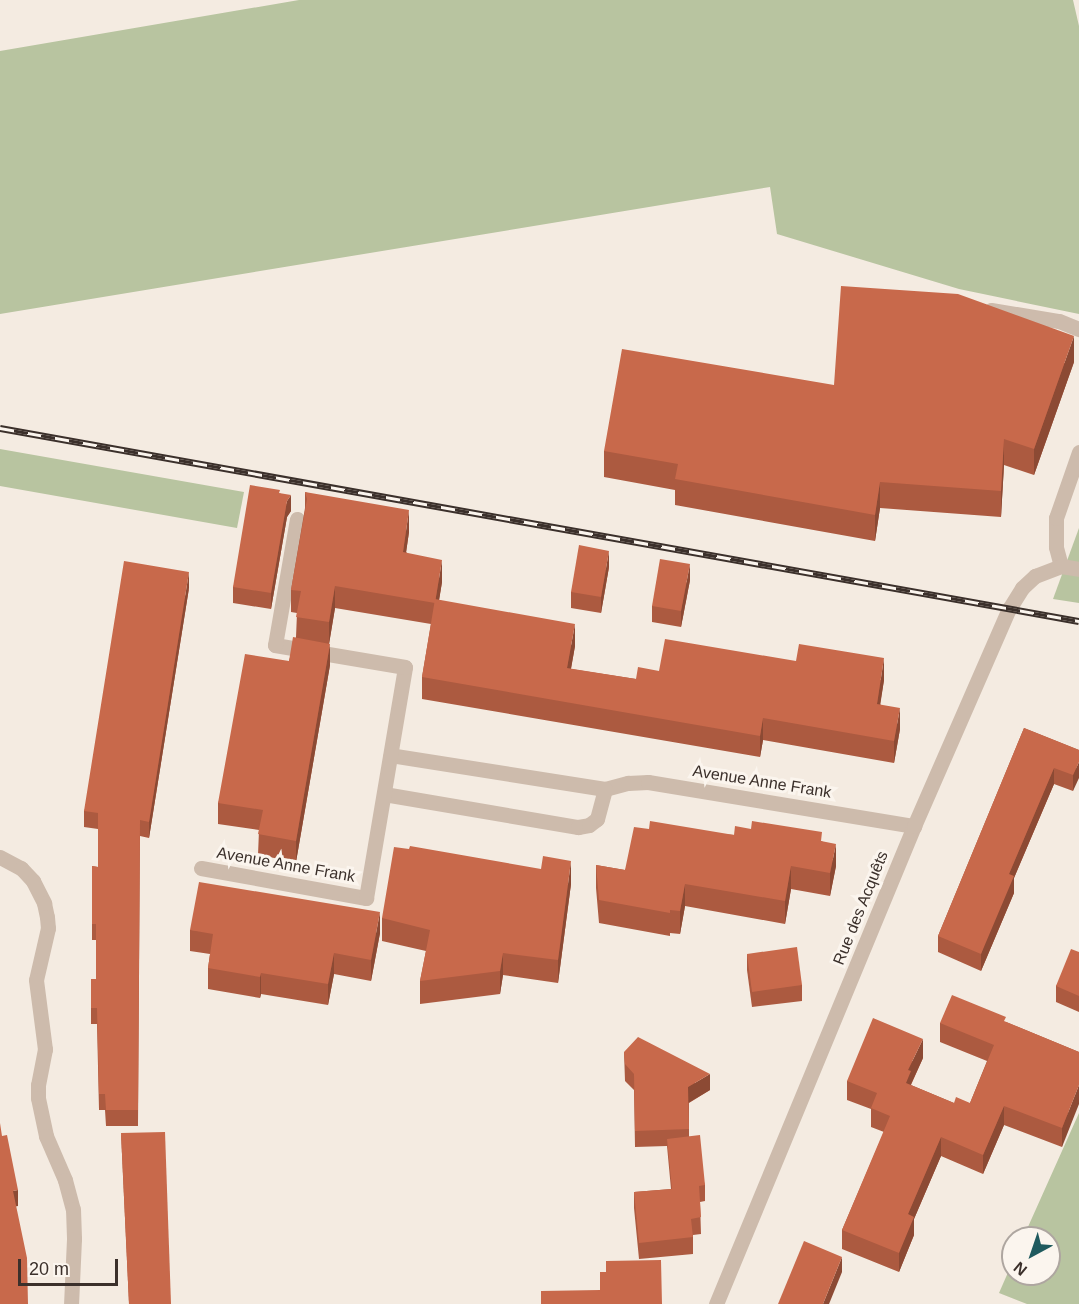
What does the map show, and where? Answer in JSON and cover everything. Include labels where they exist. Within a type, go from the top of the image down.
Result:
[{"type":"street","points":[[975,307],[1059,321],[1079,329]]},
{"type":"street","points":[[1079,452],[1056,518],[1056,547],[1061,566],[1079,569]]},
{"type":"street","name":"Avenue Anne Frank","points":[[201,868],[366,898],[405,667],[275,645],[297,519]]},
{"type":"street","name":"Rue des Acquêts","points":[[716,1304],[914,826],[1009,609],[1028,582],[1044,572],[1061,566]]},
{"type":"street","name":"Avenue Anne Frank","points":[[391,755],[605,789],[628,783],[648,782],[914,826]]},
{"type":"street","points":[[384,794],[578,827],[589,825],[597,819],[605,789]]},
{"type":"street","points":[[0,856],[21,868],[39,891],[44,903],[48,928],[36,980],[45,1049],[38,1085],[38,1098],[46,1136],[65,1180],[73,1209],[71,1304]]},
{"type":"green space","points":[[299,0],[1073,0],[1079,26],[1079,314],[959,289],[777,234],[770,187],[0,314],[0,51]]},
{"type":"green space","points":[[0,449],[244,492],[237,528],[0,486]]},
{"type":"green space","points":[[1079,528],[1079,603],[1053,599]]},
{"type":"green space","points":[[1079,1113],[1079,1304],[1027,1304],[999,1293],[1002,1286],[1061,1286],[1061,1226],[1028,1226]]},
{"type":"building","points":[[841,286],[958,294],[1074,336],[1034,449],[1004,439],[1001,491],[880,482],[875,515],[675,479],[678,464],[604,451],[622,349],[834,385]]},
{"type":"building","points":[[250,485],[280,490],[279,493],[291,495],[287,501],[271,593],[233,587]]},
{"type":"building","points":[[305,492],[409,510],[403,552],[442,560],[435,603],[335,586],[329,622],[296,617],[301,591],[291,590],[307,499]]},
{"type":"building","points":[[579,545],[609,551],[601,597],[571,592]]},
{"type":"building","points":[[660,559],[690,564],[681,611],[652,606]]},
{"type":"building","points":[[124,561],[189,572],[149,822],[140,820],[138,1110],[106,1110],[105,1094],[99,1094],[97,1008],[91,1008],[91,979],[96,979],[96,924],[92,924],[92,866],[98,867],[98,813],[84,811]]},
{"type":"building","points":[[435,599],[575,624],[567,668],[636,679],[638,667],[659,671],[665,639],[796,661],[799,644],[884,658],[877,704],[900,708],[894,741],[763,718],[760,736],[422,677]]},
{"type":"building","points":[[293,637],[330,644],[296,841],[258,834],[263,810],[218,803],[245,654],[289,661]]},
{"type":"building","points":[[1024,728],[1079,750],[1079,762],[1073,775],[1054,768],[1009,874],[1014,876],[981,954],[938,936]]},
{"type":"building","points":[[650,821],[734,835],[735,826],[751,829],[752,821],[822,832],[821,841],[836,844],[830,873],[791,866],[785,901],[685,884],[680,911],[670,910],[670,913],[599,900],[596,865],[625,870],[634,827],[649,829]]},
{"type":"building","points":[[410,846],[541,869],[543,856],[571,861],[558,960],[503,953],[500,971],[420,981],[430,930],[382,918],[394,847],[409,849]]},
{"type":"building","points":[[199,882],[380,912],[371,960],[334,953],[328,984],[261,973],[260,977],[208,968],[213,934],[190,930]]},
{"type":"building","points":[[797,947],[802,985],[752,992],[747,954]]},
{"type":"building","points":[[1071,949],[1079,952],[1079,996],[1056,986]]},
{"type":"building","points":[[952,995],[1006,1017],[1004,1021],[1079,1052],[1079,1085],[1062,1128],[1004,1106],[983,1155],[941,1137],[908,1214],[914,1217],[899,1253],[842,1230],[890,1116],[871,1108],[877,1093],[847,1081],[873,1018],[923,1039],[908,1070],[911,1071],[906,1083],[954,1103],[956,1097],[970,1103],[994,1045],[940,1023]]},
{"type":"building","points":[[638,1037],[710,1074],[688,1087],[689,1129],[635,1131],[634,1074],[625,1064],[624,1052]]},
{"type":"building","points":[[0,1123],[2,1136],[7,1135],[18,1190],[13,1191],[27,1258],[28,1304],[0,1304]]},
{"type":"building","points":[[165,1132],[171,1304],[129,1304],[121,1133]]},
{"type":"building","points":[[700,1135],[705,1185],[699,1186],[701,1217],[691,1219],[693,1237],[639,1243],[634,1192],[672,1189],[667,1139]]},
{"type":"building","points":[[804,1241],[842,1257],[823,1304],[778,1304]]},
{"type":"building","points":[[661,1260],[662,1304],[541,1304],[541,1291],[600,1290],[600,1272],[606,1272],[606,1261]]},
{"type":"railway","points":[[0,428],[1079,621]]}]
